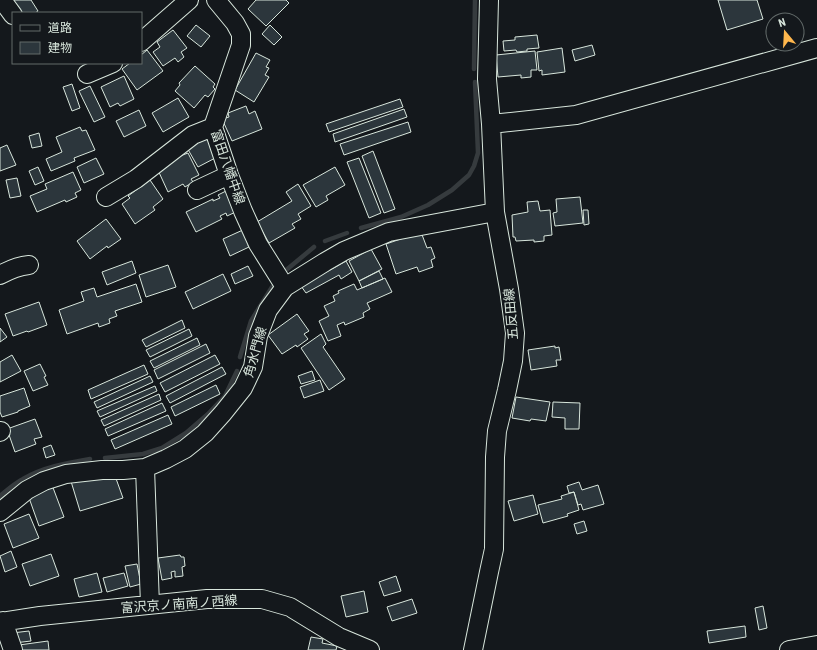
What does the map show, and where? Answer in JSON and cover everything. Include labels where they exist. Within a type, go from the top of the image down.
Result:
[{"type":"street","points":[[2,0],[12,14]]},
{"type":"street","points":[[142,41],[189,0]]},
{"type":"street","name":"富田八幡中線","points":[[216,0],[235,23],[241,34],[241,45],[213,127],[243,211],[258,244],[285,287]]},
{"type":"street","name":"五反田線","points":[[473,650],[494,549],[495,457],[497,431],[513,361],[514,333],[509,289],[495,212],[491,124],[487,79],[489,0]]},
{"type":"street","points":[[491,124],[576,115],[817,48]]},
{"type":"street","points":[[87,74],[111,64]]},
{"type":"street","points":[[106,197],[136,179],[193,135],[213,127]]},
{"type":"street","points":[[197,190],[229,175]]},
{"type":"street","name":"角水門線","points":[[0,512],[27,490],[44,481],[66,474],[102,470],[145,468],[166,460],[185,449],[205,433],[224,413],[243,388],[253,367],[258,336],[268,310],[285,287],[344,251],[389,232],[495,212]]},
{"type":"street","points":[[0,275],[29,265]]},
{"type":"street","points":[[145,468],[150,605]]},
{"type":"street","name":"富沢京ノ南南ノ西線","points":[[2,621],[207,599],[262,599],[290,607],[339,638],[370,650]]},
{"type":"street","points":[[2,621],[13,650]]},
{"type":"street","points":[[789,650],[817,645]]},
{"type":"building","points":[[8,0],[31,0],[38,11],[36,12],[15,12]]},
{"type":"building","points":[[256,0],[286,0],[289,3],[266,26],[248,9]]},
{"type":"building","points":[[718,0],[757,0],[763,19],[727,30]]},
{"type":"building","points":[[196,25],[210,36],[201,47],[187,36]]},
{"type":"building","points":[[270,25],[282,37],[274,45],[262,34]]},
{"type":"building","points":[[173,30],[187,48],[181,52],[184,57],[178,62],[175,58],[163,66],[153,52],[160,47],[157,42]]},
{"type":"building","points":[[537,35],[539,48],[517,52],[516,50],[504,51],[503,41],[515,40],[515,37]]},
{"type":"building","points":[[592,45],[595,55],[575,61],[572,50]]},
{"type":"building","points":[[562,48],[565,72],[542,75],[542,70],[539,71],[537,52]]},
{"type":"building","points":[[147,50],[163,71],[137,90],[122,69],[129,64],[142,64],[142,54]]},
{"type":"building","points":[[535,51],[537,70],[531,70],[531,77],[521,78],[521,75],[498,77],[496,55]]},
{"type":"building","points":[[256,53],[270,60],[266,67],[269,68],[265,75],[269,77],[254,102],[235,90]]},
{"type":"building","points":[[195,66],[215,84],[213,87],[215,89],[208,97],[205,95],[194,108],[175,91],[180,85],[179,83]]},
{"type":"building","points":[[124,76],[134,99],[120,106],[118,103],[110,107],[101,87]]},
{"type":"building","points":[[72,84],[80,108],[72,111],[63,87]]},
{"type":"building","points":[[90,86],[105,117],[94,122],[79,91]]},
{"type":"building","points":[[178,98],[189,117],[163,132],[152,113]]},
{"type":"building","points":[[400,99],[403,107],[329,132],[326,124]]},
{"type":"building","points":[[246,106],[249,114],[255,111],[262,129],[232,141],[222,119],[229,117],[228,113]]},
{"type":"building","points":[[404,109],[407,117],[335,142],[333,134]]},
{"type":"building","points":[[139,110],[146,126],[124,137],[116,121]]},
{"type":"building","points":[[408,122],[411,132],[344,155],[340,144]]},
{"type":"building","points":[[80,127],[82,131],[86,130],[95,150],[74,158],[75,161],[51,171],[46,159],[62,152],[56,137]]},
{"type":"building","points":[[39,133],[42,146],[32,148],[29,136]]},
{"type":"building","points":[[207,134],[219,156],[198,167],[186,146]]},
{"type":"building","points":[[7,145],[16,165],[0,171],[0,148]]},
{"type":"building","points":[[373,151],[395,209],[384,213],[362,156]]},
{"type":"building","points":[[179,153],[180,156],[188,153],[199,175],[191,179],[193,182],[185,187],[183,184],[168,192],[157,168]]},
{"type":"building","points":[[96,158],[104,174],[84,183],[77,167]]},
{"type":"building","points":[[359,158],[381,213],[369,218],[347,162]]},
{"type":"building","points":[[38,167],[44,181],[35,185],[29,171]]},
{"type":"building","points":[[335,167],[345,185],[326,196],[328,200],[316,207],[303,185]]},
{"type":"building","points":[[73,172],[81,190],[75,193],[77,197],[66,202],[65,200],[37,212],[30,196],[47,189],[45,184]]},
{"type":"building","points":[[17,178],[21,196],[10,198],[6,180]]},
{"type":"building","points":[[150,180],[163,199],[153,207],[155,210],[135,224],[122,204],[130,198],[128,196]]},
{"type":"building","points":[[298,184],[311,206],[298,214],[301,219],[292,224],[295,228],[269,243],[257,222],[292,201],[286,192]]},
{"type":"building","points":[[230,189],[240,210],[227,216],[226,213],[220,216],[222,219],[196,232],[186,212],[213,199],[213,201],[220,198],[218,195]]},
{"type":"building","points":[[580,197],[583,223],[555,226],[553,213],[557,212],[556,199]]},
{"type":"building","points":[[538,201],[540,211],[550,210],[552,235],[544,236],[544,241],[516,241],[515,237],[513,237],[512,215],[528,212],[527,202]]},
{"type":"building","points":[[583,210],[588,210],[589,224],[584,225]]},
{"type":"building","points":[[106,219],[121,239],[108,248],[107,246],[90,259],[77,241]]},
{"type":"building","points":[[245,229],[252,244],[230,256],[223,239]]},
{"type":"building","points":[[421,232],[427,248],[431,247],[435,258],[431,260],[433,267],[419,272],[417,267],[396,274],[386,244]]},
{"type":"building","points":[[371,249],[382,269],[359,281],[349,261]]},
{"type":"building","points":[[132,261],[136,273],[107,285],[102,272]]},
{"type":"building","points":[[346,261],[352,272],[341,279],[339,275],[306,293],[301,286]]},
{"type":"building","points":[[168,265],[176,287],[146,297],[139,275]]},
{"type":"building","points":[[248,266],[253,276],[235,284],[231,274]]},
{"type":"building","points":[[379,271],[383,279],[362,288],[359,281]]},
{"type":"building","points":[[223,274],[231,291],[193,309],[185,292]]},
{"type":"building","points":[[385,278],[392,292],[367,303],[370,309],[363,313],[364,317],[345,325],[344,322],[337,325],[341,336],[328,341],[319,321],[329,316],[324,306],[335,301],[333,296],[339,293],[338,291],[354,284],[357,290]]},
{"type":"building","points":[[136,284],[142,302],[115,311],[117,316],[109,319],[110,323],[99,327],[98,323],[67,334],[59,310],[84,301],[81,292],[94,288],[97,297]]},
{"type":"building","points":[[39,302],[47,325],[13,336],[5,314]]},
{"type":"building","points":[[297,314],[309,331],[304,334],[308,339],[297,347],[296,345],[282,354],[268,335]]},
{"type":"building","points":[[182,320],[185,328],[146,347],[142,340]]},
{"type":"building","points":[[0,328],[7,337],[0,342]]},
{"type":"building","points":[[189,329],[192,336],[150,357],[146,350]]},
{"type":"building","points":[[321,334],[326,344],[323,347],[345,379],[329,390],[301,348]]},
{"type":"building","points":[[197,338],[200,345],[154,368],[150,361]]},
{"type":"building","points":[[206,344],[210,353],[158,379],[154,370]]},
{"type":"building","points":[[555,346],[555,348],[559,347],[561,360],[556,360],[557,366],[531,370],[528,350]]},
{"type":"building","points":[[12,355],[21,371],[0,382],[0,362]]},
{"type":"building","points":[[215,355],[220,364],[165,392],[160,383]]},
{"type":"building","points":[[40,364],[46,376],[44,377],[48,385],[33,391],[24,371]]},
{"type":"building","points":[[144,365],[148,374],[91,399],[88,390]]},
{"type":"building","points":[[222,367],[226,374],[170,403],[166,396]]},
{"type":"building","points":[[312,371],[315,380],[301,384],[298,376]]},
{"type":"building","points":[[150,376],[153,382],[97,408],[94,402]]},
{"type":"building","points":[[320,380],[324,391],[304,398],[300,387]]},
{"type":"building","points":[[216,385],[220,394],[175,416],[171,407]]},
{"type":"building","points":[[155,386],[157,391],[100,417],[97,411]]},
{"type":"building","points":[[24,388],[30,406],[2,417],[0,412],[0,396]]},
{"type":"building","points":[[159,394],[161,400],[104,426],[101,420]]},
{"type":"building","points":[[516,397],[550,402],[546,421],[531,419],[530,421],[512,418]]},
{"type":"building","points":[[553,402],[580,403],[579,429],[565,429],[565,418],[552,417]]},
{"type":"building","points":[[162,403],[166,411],[108,436],[105,429]]},
{"type":"building","points":[[168,415],[172,424],[115,449],[111,440]]},
{"type":"building","points":[[35,419],[42,437],[34,439],[36,444],[15,452],[7,429]]},
{"type":"building","points":[[51,445],[55,455],[46,458],[43,448]]},
{"type":"building","points":[[114,473],[123,498],[80,511],[70,478]]},
{"type":"building","points":[[579,482],[582,490],[598,485],[604,504],[583,510],[581,504],[578,505],[574,492],[569,493],[567,486]]},
{"type":"building","points":[[52,485],[64,517],[39,526],[28,495]]},
{"type":"building","points":[[574,492],[579,510],[567,514],[568,516],[543,523],[538,505],[562,499],[561,496]]},
{"type":"building","points":[[533,495],[538,514],[514,521],[508,501]]},
{"type":"building","points":[[29,514],[39,538],[13,548],[4,524]]},
{"type":"building","points":[[584,521],[587,531],[577,534],[574,524]]},
{"type":"building","points":[[11,551],[17,567],[5,572],[0,556]]},
{"type":"building","points":[[51,554],[59,576],[30,586],[22,564]]},
{"type":"building","points":[[180,555],[181,557],[184,557],[185,566],[182,567],[183,576],[175,577],[175,571],[171,572],[172,578],[162,580],[158,558]]},
{"type":"building","points":[[137,564],[141,584],[130,587],[125,566]]},
{"type":"building","points":[[97,573],[102,592],[79,597],[74,579]]},
{"type":"building","points":[[124,573],[128,586],[107,592],[103,578]]},
{"type":"building","points":[[396,576],[401,591],[384,596],[379,582]]},
{"type":"building","points":[[364,591],[368,612],[346,617],[341,596]]},
{"type":"building","points":[[412,599],[417,613],[392,621],[387,607]]},
{"type":"building","points":[[763,606],[767,628],[759,630],[755,608]]},
{"type":"building","points":[[745,626],[746,637],[709,643],[707,631]]},
{"type":"building","points":[[29,631],[31,641],[14,643],[12,633]]},
{"type":"building","points":[[311,637],[323,639],[322,643],[337,646],[336,650],[308,650]]},
{"type":"building","points":[[48,641],[49,650],[20,650],[19,645]]},
{"type":"waterway","points":[[474,69],[475,0]]},
{"type":"waterway","points":[[361,228],[401,217],[428,205],[452,190],[469,175],[474,166],[478,153],[475,82]]},
{"type":"waterway","points":[[325,241],[347,233]]},
{"type":"waterway","points":[[285,271],[314,247]]},
{"type":"waterway","points":[[240,357],[251,321],[272,287]]},
{"type":"waterway","points":[[105,458],[143,454],[162,448],[186,433],[208,414],[225,396],[237,371]]},
{"type":"waterway","points":[[0,496],[17,482],[39,471],[90,459]]}]
